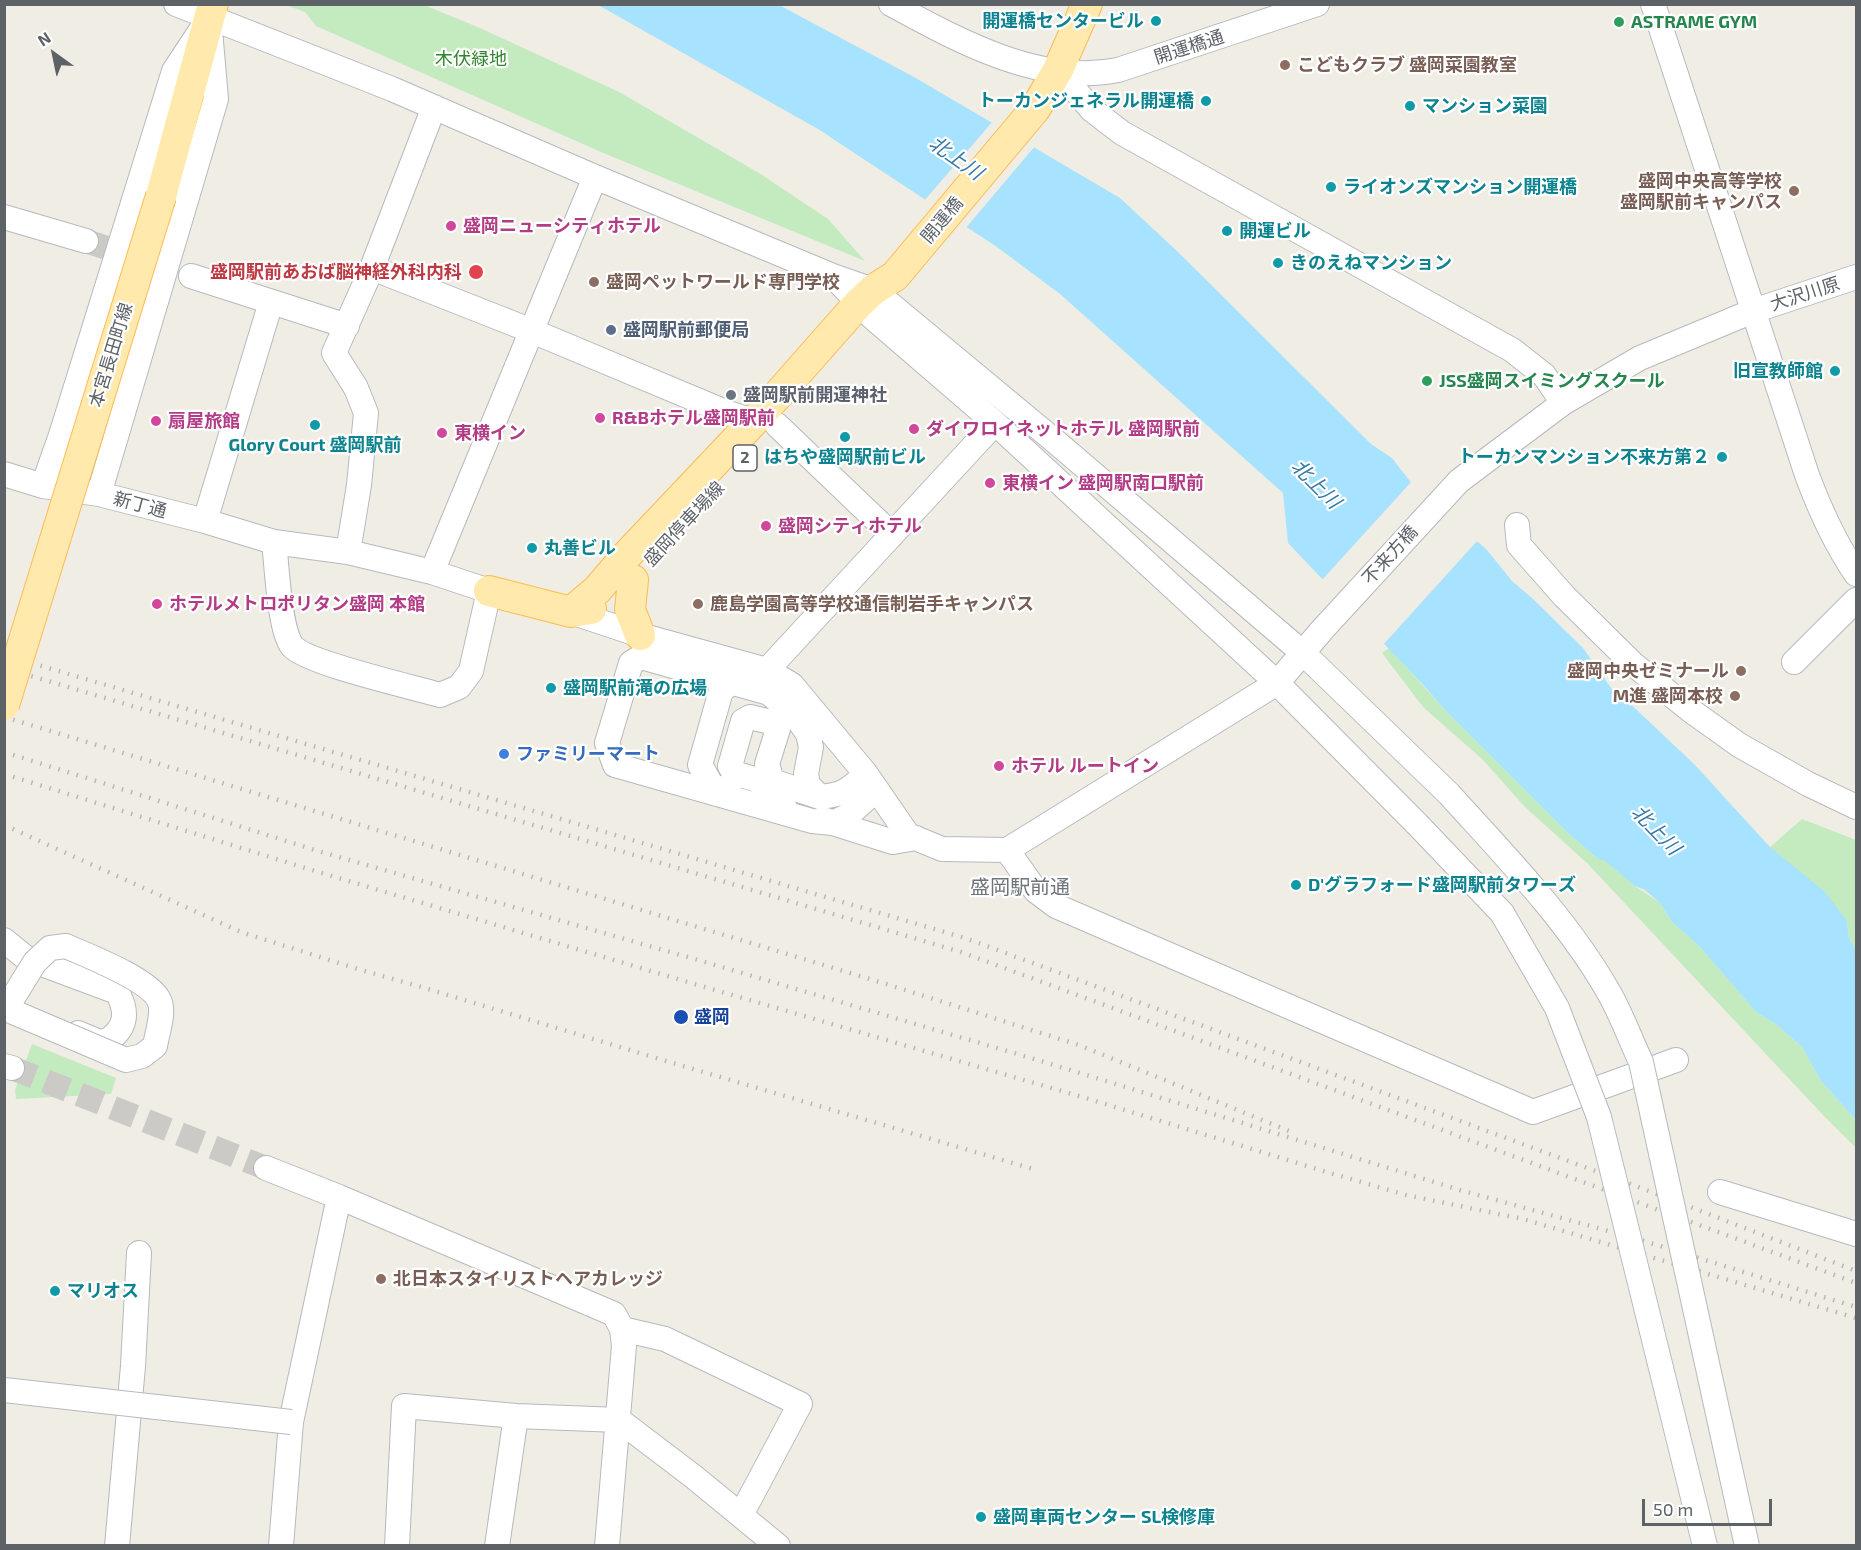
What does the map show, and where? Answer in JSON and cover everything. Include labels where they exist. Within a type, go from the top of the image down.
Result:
[{"type":"main road","name":"2","points":[[1058,70],[1087,4]]},
{"type":"main road","name":"本宮長田町線","points":[[4,705],[161,196],[211,11]]},
{"type":"main road","name":"開運橋","points":[[877,298],[1035,109],[1058,70]]},
{"type":"main road","name":"盛岡停車場線","points":[[594,609],[612,600],[633,580],[765,423],[877,298]]},
{"type":"main road","name":"盛岡停車場線","points":[[594,609],[627,555],[765,423]]},
{"type":"main road","points":[[633,580],[630,610],[640,635]]},
{"type":"main road","points":[[489,591],[594,609]]},
{"type":"street","points":[[176,4],[211,11],[595,177],[833,276],[877,298],[1056,442],[1303,653],[1449,794],[1532,887],[1573,938],[1608,992],[1641,1062],[1747,1545]]},
{"type":"street","name":"開運橋通","points":[[891,4],[966,42],[1028,66],[1097,74],[1118,70],[1317,4]]},
{"type":"street","points":[[1653,4],[1807,475],[1823,517],[1845,558],[1857,574]]},
{"type":"street","points":[[43,486],[68,414],[174,71],[211,11]]},
{"type":"street","points":[[99,494],[216,99],[211,11]]},
{"type":"street","points":[[1058,70],[1092,110],[1122,133],[1512,351],[1544,375],[1563,404]]},
{"type":"street","points":[[348,552],[359,485],[366,413],[356,388],[334,353],[372,268],[434,107]]},
{"type":"street","points":[[432,572],[595,177]]},
{"type":"street","points":[[4,217],[86,241]]},
{"type":"street","points":[[372,268],[532,331],[728,413],[765,423],[892,535]]},
{"type":"street","points":[[191,276],[347,326]]},
{"type":"street","name":"大沢川原","points":[[1563,404],[1640,358],[1753,311],[1857,277]]},
{"type":"street","points":[[877,298],[995,423],[1277,682],[1418,824],[1502,913],[1557,1008],[1599,1117],[1705,1545]]},
{"type":"street","points":[[205,521],[271,302]]},
{"type":"street","name":"不来方橋","points":[[1007,850],[1277,682],[1459,481],[1563,404]]},
{"type":"street","points":[[767,670],[995,423]]},
{"type":"street","name":"新丁通","points":[[4,474],[43,486],[99,494],[205,521],[274,542],[348,552],[432,572],[489,591]]},
{"type":"street","points":[[1517,525],[1519,545],[1564,596],[1633,664],[1690,710],[1739,745],[1808,784],[1857,807]]},
{"type":"street","points":[[274,542],[284,626],[292,647],[317,661],[440,695],[459,687],[471,671],[489,591]]},
{"type":"street","points":[[1794,662],[1857,600]]},
{"type":"street","points":[[594,609],[640,635],[767,670],[792,685],[871,782],[908,835],[942,849],[1007,850],[1036,891],[1056,906],[1533,1112],[1676,1060]]},
{"type":"street","points":[[820,797],[808,785],[806,774],[811,747],[808,734],[795,715],[769,693],[641,657],[631,663],[607,743],[615,765],[812,821],[833,823],[847,816],[871,782]]},
{"type":"street","points":[[732,682],[721,691],[700,765],[711,786],[893,842],[916,838]]},
{"type":"street","points":[[784,808],[777,790],[734,773],[730,766],[743,721],[750,717],[775,723],[778,729],[767,764],[772,781],[820,797],[839,795],[852,787],[871,782]]},
{"type":"street","points":[[4,940],[26,958],[117,992],[124,1008],[124,1019],[120,1030],[105,1042],[97,1041],[13,1006],[5,1006]]},
{"type":"street","points":[[66,946],[145,984],[159,1000],[161,1013],[155,1046],[142,1056],[126,1060],[5,1006],[34,962],[50,948],[66,946]]},
{"type":"street","points":[[266,1168],[614,1314],[622,1329],[624,1346],[607,1545]]},
{"type":"street","points":[[1720,1192],[1857,1234]]},
{"type":"street","points":[[281,1545],[291,1422],[339,1197]]},
{"type":"street","points":[[117,1545],[133,1366],[139,1253]]},
{"type":"street","points":[[622,1329],[665,1339],[800,1404],[741,1515]]},
{"type":"street","points":[[4,1390],[291,1422]]},
{"type":"street","points":[[397,1545],[404,1406],[516,1416],[619,1420],[778,1545]]},
{"type":"street","points":[[497,1545],[516,1416]]},
{"type":"green space","name":"木伏緑地","points":[[286,5],[424,5],[480,28],[619,92],[759,173],[828,219],[865,261],[601,152],[316,26],[305,12]]},
{"type":"green space","points":[[1389,648],[1444,709],[1568,833],[1598,859],[1604,859],[1635,886],[1659,902],[1672,922],[1700,947],[1756,1012],[1777,1025],[1802,1047],[1821,1081],[1856,1120],[1856,1148],[1588,864],[1525,807],[1483,760],[1423,707],[1382,653]]},
{"type":"green space","points":[[1802,819],[1856,840],[1856,949],[1849,939],[1847,921],[1770,847]]},
{"type":"green space","points":[[32,1044],[116,1078],[111,1094],[16,1099],[15,1090]]},
{"type":"water","name":"北上川","points":[[598,5],[779,5],[914,77],[1120,198],[1177,251],[1371,444],[1392,458],[1413,485],[1487,550],[1512,581],[1583,648],[1616,695],[1623,697],[1694,764],[1770,847],[1825,892],[1847,921],[1849,939],[1856,949],[1856,1120],[1821,1081],[1802,1047],[1777,1025],[1756,1012],[1700,947],[1672,922],[1659,902],[1645,890],[1635,886],[1604,860],[1598,859],[1568,833],[1444,709],[1288,543],[1283,493],[1060,294],[997,247],[818,129]]},
{"type":"pier","points":[[994,120],[1036,145],[965,229],[923,202]]},
{"type":"pier","points":[[1413,480],[1479,539],[1382,646],[1321,581]]},
{"type":"tunnel","points":[[86,241],[191,276]]},
{"type":"tunnel","points":[[12,1068],[266,1168]]},
{"type":"railway","points":[[4,655],[965,938],[1636,1186],[1856,1271]]},
{"type":"railway","points":[[4,668],[961,952],[1856,1283]]},
{"type":"railway","points":[[4,717],[883,983],[1079,1045],[1289,1131]]},
{"type":"railway","points":[[4,752],[318,851],[1041,1061],[1460,1190],[1641,1240],[1856,1307]]},
{"type":"railway","points":[[4,774],[315,871],[1089,1099],[1330,1173],[1406,1195],[1523,1219],[1856,1318]]},
{"type":"railway","points":[[4,825],[241,932],[361,970],[1033,1169]]},
{"type":"place","name":"開運橋センタービル","points":[[1156,21]]},
{"type":"place","name":"ASTRAME GYM","points":[[1619,22]]},
{"type":"place","name":"こどもクラブ 盛岡菜園教室","points":[[1285,65]]},
{"type":"place","name":"トーカンジェネラル開運橋","points":[[1206,101]]},
{"type":"place","name":"マンション菜園","points":[[1410,106]]},
{"type":"place","name":"ライオンズマンション開運橋","points":[[1331,187]]},
{"type":"place","name":"盛岡中央高等学校 盛岡駅前キャンパス","points":[[1794,191]]},
{"type":"place","name":"盛岡ニューシティホテル","points":[[451,226]]},
{"type":"place","name":"開運ビル","points":[[1227,231]]},
{"type":"place","name":"きのえねマンション","points":[[1278,263]]},
{"type":"place","name":"盛岡駅前あおば脳神経外科内科","points":[[476,272]]},
{"type":"place","name":"盛岡ペットワールド専門学校","points":[[594,282]]},
{"type":"place","name":"盛岡駅前郵便局","points":[[611,330]]},
{"type":"place","name":"旧宣教師館","points":[[1835,371]]},
{"type":"place","name":"JSS盛岡スイミングスクール","points":[[1427,381]]},
{"type":"place","name":"盛岡駅前開運神社","points":[[731,395]]},
{"type":"place","name":"R&Bホテル盛岡駅前","points":[[600,418]]},
{"type":"place","name":"扇屋旅館","points":[[156,421]]},
{"type":"place","name":"Glory Court 盛岡駅前","points":[[315,425]]},
{"type":"place","name":"ダイワロイネットホテル 盛岡駅前","points":[[914,429]]},
{"type":"place","name":"東横イン","points":[[442,433]]},
{"type":"place","name":"はちや盛岡駅前ビル","points":[[845,437]]},
{"type":"place","name":"トーカンマンション不来方第２","points":[[1722,457]]},
{"type":"place","name":"東横イン 盛岡駅南口駅前","points":[[990,483]]},
{"type":"place","name":"盛岡シティホテル","points":[[766,526]]},
{"type":"place","name":"丸善ビル","points":[[532,548]]},
{"type":"place","name":"ホテルメトロポリタン盛岡 本館","points":[[157,604]]},
{"type":"place","name":"鹿島学園高等学校通信制岩手キャンパス","points":[[698,604]]},
{"type":"place","name":"盛岡中央ゼミナール","points":[[1741,671]]},
{"type":"place","name":"盛岡駅前滝の広場","points":[[551,688]]},
{"type":"place","name":"M進 盛岡本校","points":[[1735,696]]},
{"type":"place","name":"ファミリーマート","points":[[504,754]]},
{"type":"place","name":"ホテル ルートイン","points":[[999,766]]},
{"type":"place","name":"D'グラフォード盛岡駅前タワーズ","points":[[1296,885]]},
{"type":"place","name":"盛岡","points":[[681,1017]]},
{"type":"place","name":"北日本スタイリストヘアカレッジ","points":[[381,1279]]},
{"type":"place","name":"マリオス","points":[[55,1291]]},
{"type":"place","name":"盛岡車両センター SL検修庫","points":[[981,1517]]},
{"type":"district","name":"盛岡駅前通","points":[[1020,887]]}]
